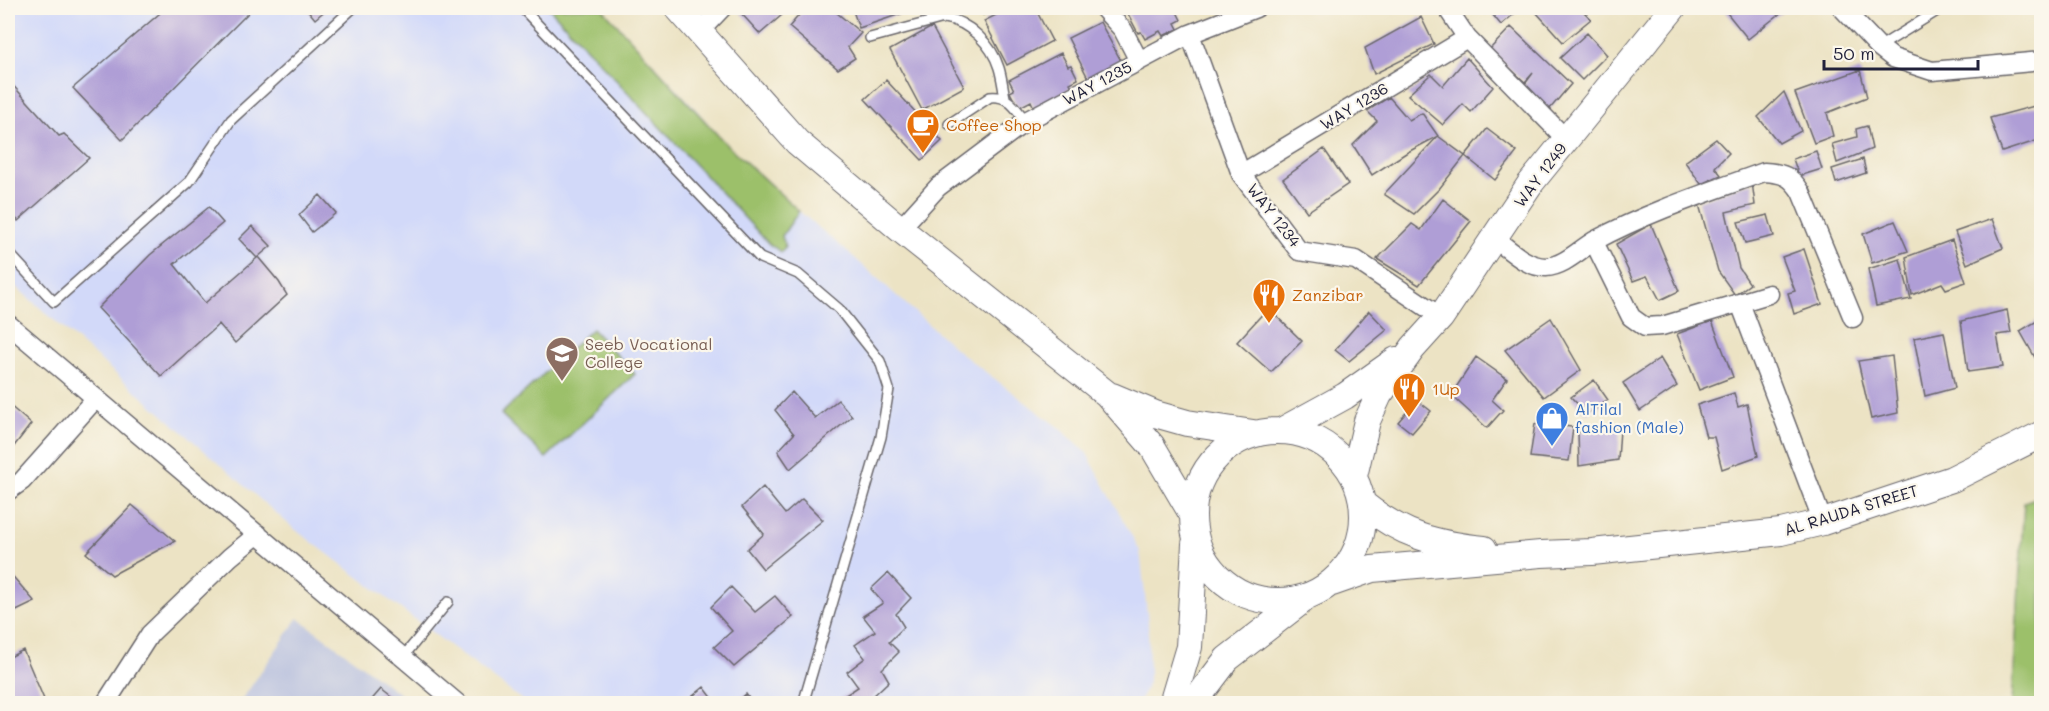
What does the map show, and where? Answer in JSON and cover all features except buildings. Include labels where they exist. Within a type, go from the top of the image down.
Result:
[{"type":"main road","points":[[678,8],[797,142],[900,229],[1107,394],[1152,446],[1192,514]]},
{"type":"main road","name":"WAY 1249","points":[[1354,476],[1367,421],[1379,395],[1413,348],[1441,316],[1530,184],[1673,8]]},
{"type":"main road","name":"WAY 1249","points":[[1283,430],[1345,396],[1413,348]]},
{"type":"main road","points":[[1107,394],[1187,423],[1253,433],[1283,430],[1311,436],[1336,452],[1354,476],[1363,504],[1362,533],[1351,561],[1332,583],[1306,598],[1227,659],[1193,704]]},
{"type":"main road","points":[[1172,704],[1189,647],[1195,540],[1192,514],[1197,487],[1210,464],[1229,445],[1253,433]]},
{"type":"main road","name":"AL RAUDA STREET","points":[[1332,583],[1372,569],[1541,554],[1592,552],[1781,532],[1822,522],[1952,479],[2042,434]]},
{"type":"main road","name":"AL RAUDA STREET","points":[[1363,504],[1385,521],[1410,534],[1461,547],[1541,554]]},
{"type":"main road","points":[[1195,540],[1206,565],[1225,584],[1248,597],[1277,603],[1306,598]]},
{"type":"street","points":[[699,32],[723,8]]},
{"type":"street","points":[[1103,8],[1123,30],[1139,61]]},
{"type":"street","name":"WAY 1235","points":[[900,229],[938,187],[1026,121],[1190,34],[1256,8]]},
{"type":"street","points":[[1448,8],[1467,38],[1566,140]]},
{"type":"street","points":[[1842,8],[1879,47],[1893,58],[1932,71],[2042,61]]},
{"type":"street","name":"WAY 1234","points":[[1190,34],[1241,174],[1299,250],[1356,260],[1441,316]]},
{"type":"street","name":"WAY 1236","points":[[1241,174],[1467,38]]},
{"type":"street","points":[[1495,239],[1526,262],[1543,267],[1561,263],[1594,242],[1656,211],[1764,172],[1780,172],[1794,182],[1801,192],[1854,318]]},
{"type":"street","points":[[1594,242],[1631,317],[1645,327],[1662,326],[1769,294]]},
{"type":"street","points":[[1740,303],[1822,522]]},
{"type":"street","points":[[8,324],[459,704]]},
{"type":"street","points":[[8,491],[22,481],[96,398]]},
{"type":"street","points":[[105,704],[150,634],[230,556],[258,534]]},
{"type":"lane","points":[[8,252],[54,302],[189,182],[231,120],[353,8]]},
{"type":"lane","points":[[522,8],[760,258],[798,274],[839,309],[880,362],[889,389],[881,437],[803,704]]},
{"type":"lane","points":[[1879,47],[1942,8]]},
{"type":"lane","points":[[870,38],[944,18],[954,19],[988,46],[999,67],[1005,97],[1026,121]]},
{"type":"lane","points":[[949,124],[990,97],[1005,97]]},
{"type":"lane","points":[[403,657],[448,602]]},
{"type":"shaded area","name":"Seeb Vocational College","points":[[8,8],[601,8],[725,143],[788,202],[848,252],[958,351],[1058,427],[1086,452],[1140,551],[1148,622],[1149,682],[1138,704],[526,703],[292,527],[8,280]]},
{"type":"shaded area","points":[[298,618],[412,703],[239,704]]},
{"type":"green space","points":[[549,8],[602,8],[725,143],[799,211],[782,236],[785,247],[781,252],[769,244]]},
{"type":"green space","points":[[592,329],[635,374],[546,458],[501,414]]},
{"type":"green space","points":[[2041,496],[2041,703],[2012,703],[2024,502]]},
{"type":"place","name":"Coffee Shop","points":[[923,154]]},
{"type":"place","name":"Zanzibar","points":[[1269,324]]},
{"type":"place","name":"Seeb Vocational College","points":[[562,382]]},
{"type":"place","name":"1Up","points":[[1409,418]]},
{"type":"place","name":"AlTilal fashion (Male)","points":[[1552,447]]}]
